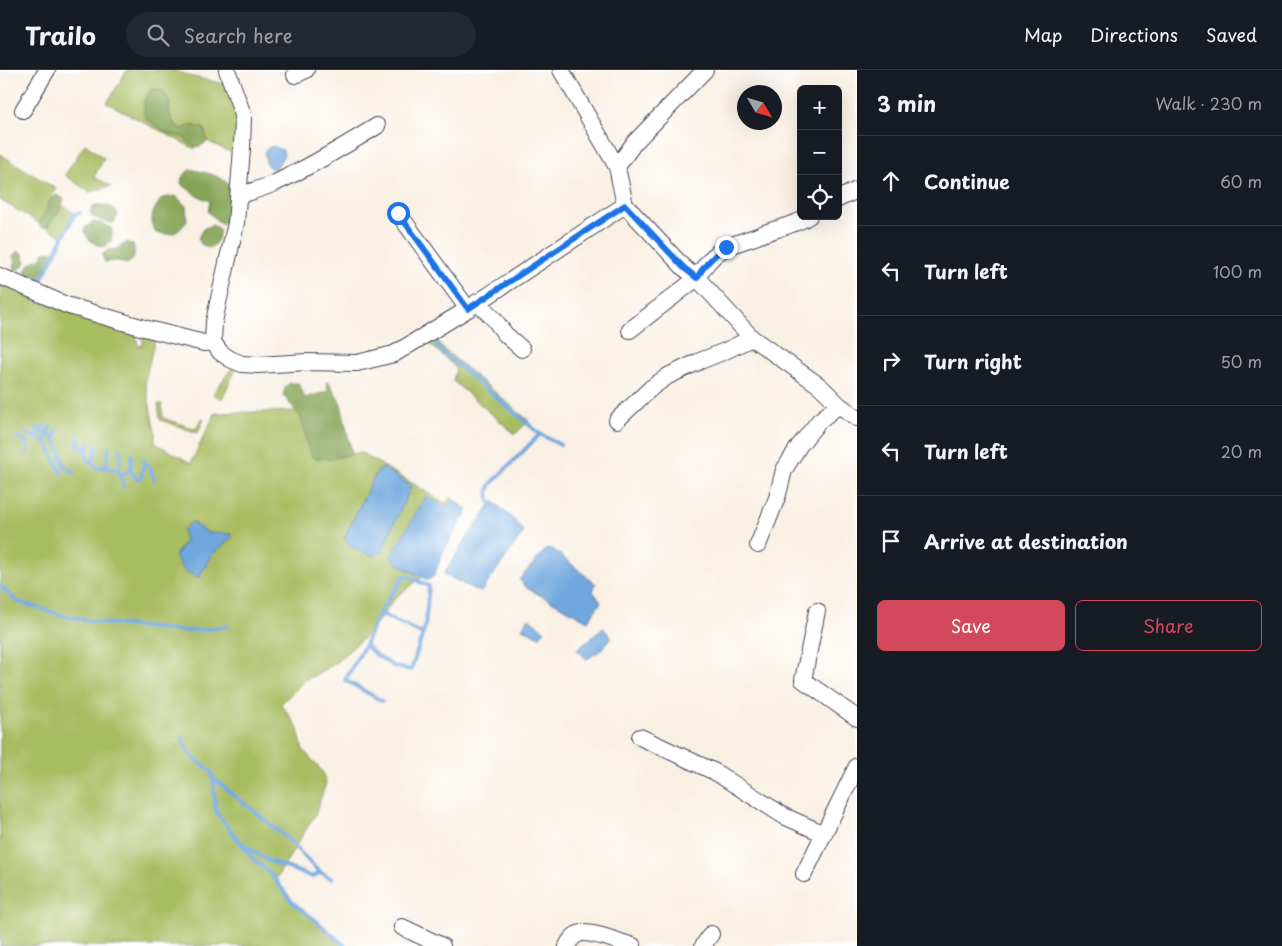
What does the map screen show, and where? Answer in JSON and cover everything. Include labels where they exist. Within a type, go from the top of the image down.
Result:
[{"type":"street","points":[[23,110],[47,70]]},
{"type":"street","points":[[227,70],[243,115],[242,149],[236,223],[214,322],[213,342],[220,352],[230,360],[242,364],[258,365],[307,362],[357,363],[394,354],[472,306],[625,205]]},
{"type":"street","points":[[561,70],[616,167],[625,205],[684,268],[697,278],[752,338],[820,386],[839,405],[857,418]]},
{"type":"street","points":[[616,167],[634,143],[705,70]]},
{"type":"street","points":[[238,196],[273,184],[302,170],[377,126]]},
{"type":"street","points":[[842,197],[857,190]]},
{"type":"street","points":[[398,213],[472,306],[494,319],[505,334],[522,349]]},
{"type":"street","points":[[630,330],[697,278],[703,268],[717,253],[726,247],[792,225],[801,220]]},
{"type":"street","points":[[0,276],[66,305],[144,328],[204,343],[213,342]]},
{"type":"street","points":[[617,420],[651,388],[668,376],[752,338]]},
{"type":"street","points":[[758,545],[777,498],[784,470],[799,446],[819,421],[839,405]]},
{"type":"street","points":[[817,611],[803,680],[857,718]]},
{"type":"street","points":[[640,737],[715,772],[784,816],[824,834]]},
{"type":"street","points":[[804,874],[857,766]]},
{"type":"street","points":[[402,927],[442,946]]},
{"type":"street","points":[[567,946],[573,938],[582,933],[598,935],[633,946]]},
{"type":"green space","points":[[127,70],[174,70],[189,76],[229,85],[237,108],[238,156],[207,141],[204,128],[182,129],[175,125],[169,113],[170,102],[163,91],[152,89],[144,100],[167,133],[183,137],[190,144],[196,146],[195,149],[107,103]]},
{"type":"green space","points":[[152,89],[163,91],[170,102],[169,113],[175,125],[182,129],[191,125],[204,128],[207,142],[199,147],[190,144],[183,137],[167,133],[144,117],[144,100]]},
{"type":"green space","points":[[85,144],[104,158],[94,177],[111,186],[89,192],[65,175]]},
{"type":"green space","points":[[0,154],[56,189],[51,197],[75,214],[63,237],[0,200]]},
{"type":"green space","points":[[190,169],[218,177],[233,188],[228,223],[221,224],[208,212],[210,201],[198,196],[181,184],[182,177]]},
{"type":"green space","points":[[56,195],[64,199],[60,210],[47,227],[41,227],[39,224],[40,219],[47,210],[49,201]]},
{"type":"green space","points":[[176,196],[186,206],[187,221],[174,233],[156,233],[152,219],[156,207],[162,198]]},
{"type":"green space","points":[[94,205],[111,207],[118,214],[114,223],[93,217],[90,212]]},
{"type":"green space","points":[[93,222],[102,223],[112,229],[109,244],[103,247],[91,241],[87,236],[84,229]]},
{"type":"green space","points":[[213,225],[219,229],[219,235],[216,243],[209,248],[201,244],[198,238],[203,229]]},
{"type":"green space","points":[[128,242],[134,246],[134,257],[131,261],[126,264],[118,261],[105,262],[102,255],[108,250],[116,249]]},
{"type":"green space","points":[[17,251],[23,253],[26,263],[19,270],[15,270],[13,256]]},
{"type":"green space","points":[[51,251],[54,258],[45,274],[37,284],[27,283],[25,273],[27,267],[42,258],[44,252]]},
{"type":"green space","points":[[0,279],[135,329],[138,346],[143,345],[142,331],[156,335],[145,381],[155,432],[155,443],[191,463],[215,413],[296,411],[301,417],[308,447],[331,459],[360,452],[445,503],[451,497],[454,500],[445,508],[426,496],[396,563],[422,577],[395,598],[369,633],[333,665],[304,681],[281,704],[297,726],[303,750],[322,771],[326,783],[315,815],[276,879],[293,903],[345,946],[0,946]],"holes":[[[383,468],[411,487],[387,538],[383,551],[344,538],[376,473]],[[191,522],[208,533],[231,538],[213,554],[198,578],[175,556],[185,541]]]},
{"type":"green space","points":[[436,334],[440,346],[529,421],[515,434],[453,381],[456,368],[429,343],[429,340]]},
{"type":"green space","points":[[233,366],[237,367],[222,399],[213,394]]},
{"type":"green space","points":[[326,382],[329,382],[341,404],[352,454],[331,459],[313,458],[308,447],[301,417],[283,395],[289,383],[298,383],[305,398],[328,391]]},
{"type":"green space","points":[[158,404],[162,404],[163,418],[196,429],[202,418],[204,419],[198,433],[160,420]]},
{"type":"water","points":[[272,146],[283,150],[284,155],[277,167],[273,169],[266,163],[264,153],[266,149]]},
{"type":"water","points":[[383,468],[411,487],[387,538],[383,551],[373,556],[349,546],[344,538],[376,473]]},
{"type":"water","points":[[426,496],[445,507],[454,500],[468,510],[442,554],[434,576],[428,580],[396,563],[391,556]]},
{"type":"water","points":[[493,501],[524,532],[481,592],[444,574]]},
{"type":"water","points":[[191,522],[208,533],[232,534],[231,538],[213,554],[198,578],[183,570],[175,556],[185,541],[183,530]]},
{"type":"water","points":[[547,548],[554,550],[596,584],[593,591],[601,602],[588,621],[527,588],[519,580]]},
{"type":"water","points":[[529,618],[545,631],[539,637],[522,628]]},
{"type":"water","points":[[603,628],[612,637],[600,651],[587,659],[577,650]]},
{"type":"waterway","points":[[37,288],[75,214],[80,213]]},
{"type":"waterway","points":[[433,337],[439,349],[540,434],[490,485],[488,494],[491,508]]},
{"type":"waterway","points":[[38,438],[44,425]]},
{"type":"waterway","points":[[45,441],[50,427]]},
{"type":"waterway","points":[[37,429],[52,436],[59,447],[65,467],[75,472]]},
{"type":"waterway","points":[[55,441],[57,431]]},
{"type":"waterway","points":[[27,433],[47,443],[62,473]]},
{"type":"waterway","points":[[540,434],[560,445]]},
{"type":"waterway","points":[[17,436],[28,444],[27,453]]},
{"type":"waterway","points":[[80,437],[77,444],[88,451],[86,458],[97,468],[106,467],[119,471],[123,486]]},
{"type":"waterway","points":[[88,451],[89,443]]},
{"type":"waterway","points":[[91,463],[96,454],[97,445]]},
{"type":"waterway","points":[[106,467],[109,448]]},
{"type":"waterway","points":[[119,471],[120,450]]},
{"type":"waterway","points":[[130,471],[132,454]]},
{"type":"waterway","points":[[120,475],[130,471],[137,479],[141,478],[144,461],[151,469],[154,479]]},
{"type":"waterway","points":[[365,645],[395,667],[411,670],[425,627],[429,586],[405,575],[379,613],[365,645],[345,680],[382,701]]},
{"type":"waterway","points":[[0,586],[18,602],[65,616],[104,623],[183,631],[227,626]]},
{"type":"waterway","points":[[379,613],[423,634]]},
{"type":"waterway","points":[[182,738],[190,755],[210,770],[213,778],[287,838],[317,870],[332,879]]},
{"type":"waterway","points":[[213,778],[216,812],[255,861],[270,873],[293,903],[345,946]]},
{"type":"waterway","points":[[242,843],[269,861],[313,877],[320,872]]},
{"type":"route","points":[[398,213],[468,309],[625,205],[684,268],[697,278],[703,268],[717,253],[726,247]]}]
